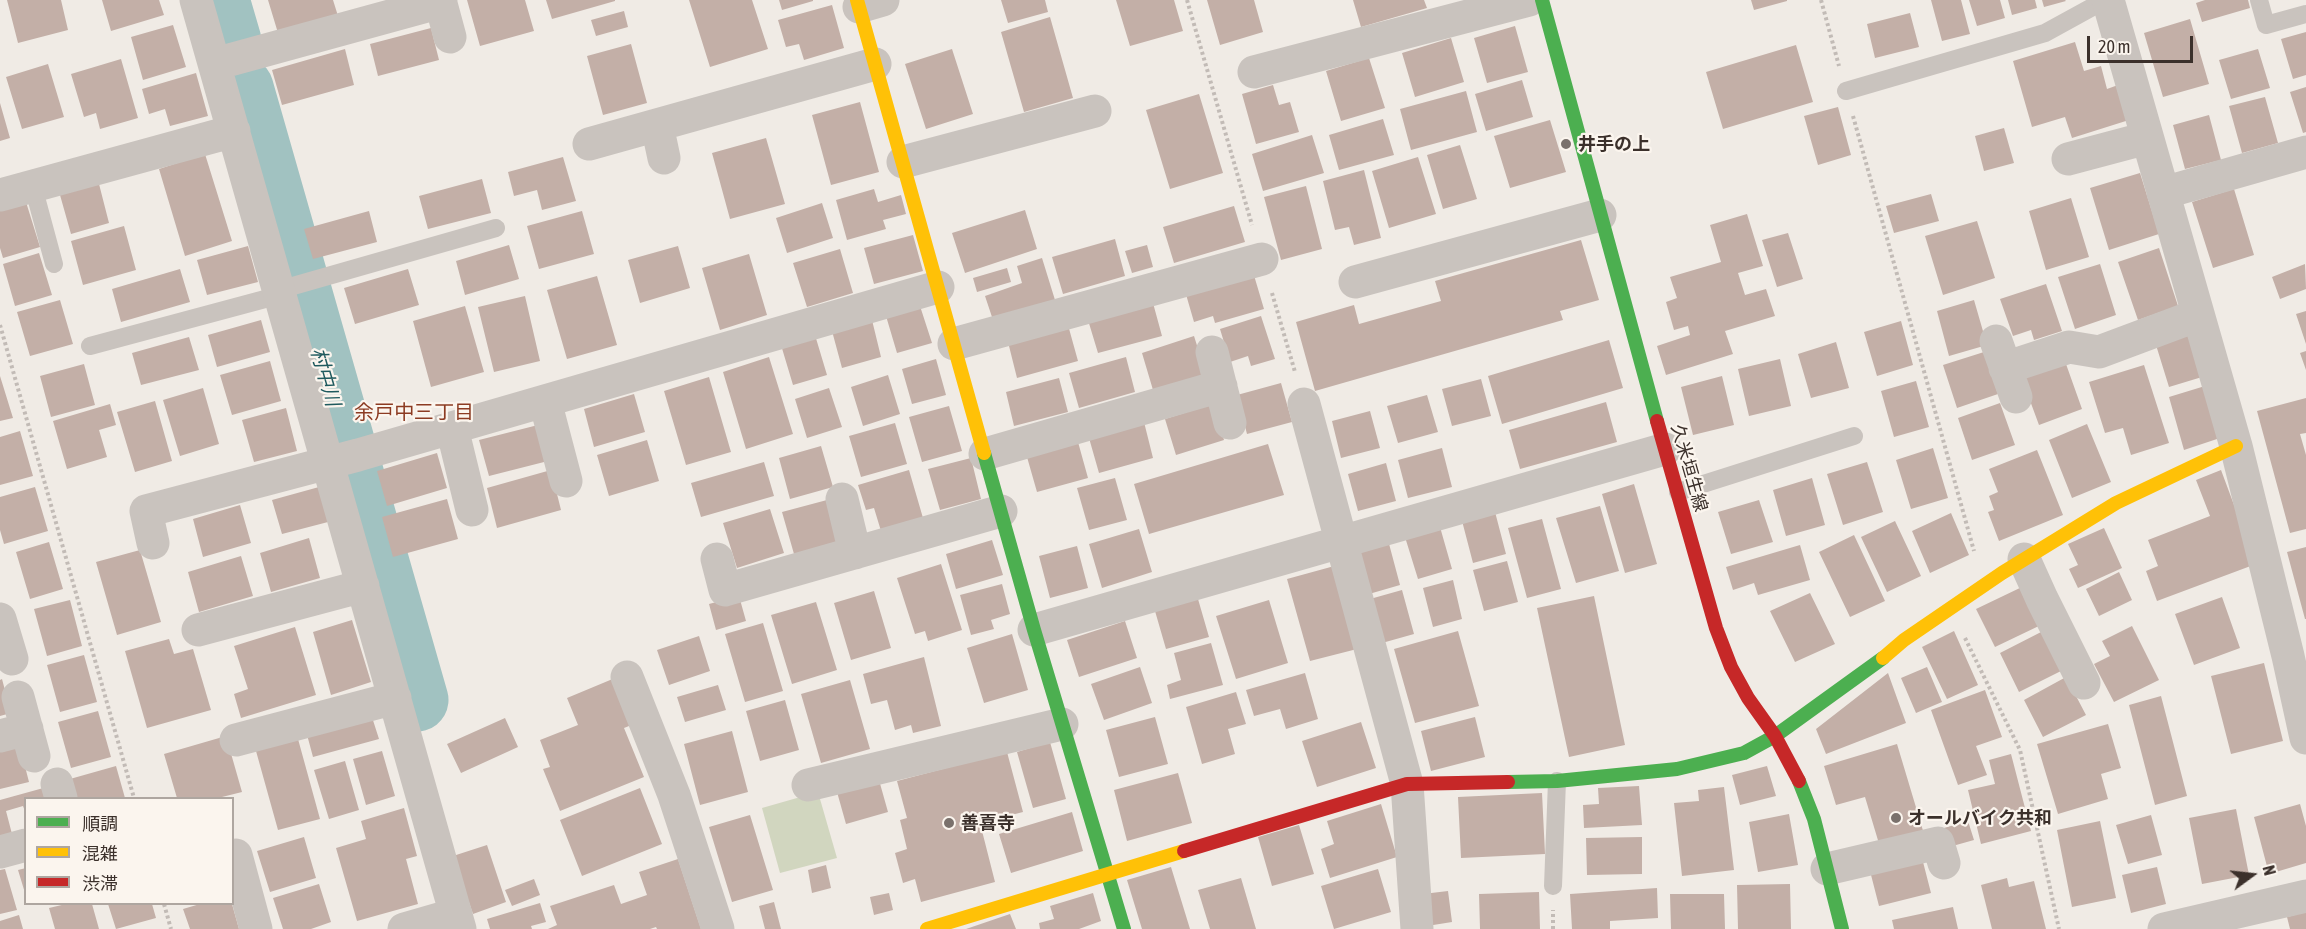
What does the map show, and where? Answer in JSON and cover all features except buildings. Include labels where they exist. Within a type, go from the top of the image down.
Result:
[{"type":"street","points":[[196,0],[283,291],[341,460],[363,586],[458,922],[404,929]]},
{"type":"street","points":[[1254,72],[1529,0]]},
{"type":"street","name":"久米垣生線","points":[[1542,0],[1716,628],[1731,667],[1748,698],[1775,736],[1796,773],[1814,819],[1842,929]]},
{"type":"street","points":[[2106,0],[2297,653],[2306,738]]},
{"type":"street","points":[[215,64],[440,1],[450,37]]},
{"type":"street","points":[[867,2],[875,64],[1034,630],[1124,929]]},
{"type":"street","points":[[589,144],[875,64]]},
{"type":"street","points":[[903,162],[1095,111]]},
{"type":"street","points":[[657,125],[664,158]]},
{"type":"street","points":[[0,195],[234,131]]},
{"type":"street","points":[[2068,159],[2147,138]]},
{"type":"street","points":[[2163,193],[2306,152]]},
{"type":"street","points":[[1355,282],[1600,215]]},
{"type":"street","points":[[954,344],[1262,259]]},
{"type":"street","points":[[153,543],[146,511],[341,460],[938,287]]},
{"type":"street","points":[[2006,369],[2069,347],[2099,352],[2198,315]]},
{"type":"street","points":[[1212,352],[1230,423]]},
{"type":"street","points":[[985,454],[1221,387]]},
{"type":"street","points":[[545,401],[566,481]]},
{"type":"street","points":[[1304,405],[1407,784],[1415,928]]},
{"type":"street","points":[[452,428],[472,510]]},
{"type":"street","points":[[933,928],[1407,784],[1557,781],[1677,768],[1744,753],[1775,736],[1872,667],[1904,640],[2024,559],[2116,503],[2236,446]]},
{"type":"street","points":[[1034,630],[1341,540],[1665,449]]},
{"type":"street","points":[[842,499],[855,553]]},
{"type":"street","points":[[717,559],[725,590],[1001,512]]},
{"type":"street","points":[[2024,559],[2084,682]]},
{"type":"street","points":[[198,630],[363,586]]},
{"type":"street","points":[[0,618],[12,659]]},
{"type":"street","points":[[627,677],[674,795],[718,929]]},
{"type":"street","points":[[18,697],[20,740]]},
{"type":"street","points":[[236,740],[395,698]]},
{"type":"street","points":[[808,785],[1062,724]]},
{"type":"street","points":[[1827,869],[1938,843],[1944,863]]},
{"type":"street","points":[[0,852],[24,846]]},
{"type":"street","points":[[236,855],[256,929]]},
{"type":"street","points":[[2164,929],[2306,896]]},
{"type":"lane","points":[[1846,92],[2045,33],[2106,0]]},
{"type":"lane","points":[[2259,0],[2266,25],[2306,14]]},
{"type":"lane","points":[[33,186],[54,264]]},
{"type":"lane","points":[[90,346],[496,228]]},
{"type":"lane","points":[[1678,492],[1854,436]]},
{"type":"lane","points":[[1553,886],[1557,781]]},
{"type":"path","points":[[1187,0],[1304,405]]},
{"type":"path","points":[[1821,0],[1984,585]]},
{"type":"path","points":[[0,325],[134,797]]},
{"type":"path","points":[[1951,607],[2020,750],[2060,929]]},
{"type":"path","points":[[165,905],[171,929]]},
{"type":"green space","points":[[818,792],[837,858],[780,873],[762,808]]},
{"type":"waterway","name":"村中川","points":[[218,0],[230,41]]},
{"type":"waterway","name":"村中川","points":[[242,88],[417,700]]},
{"type":"traffic: fast","points":[[1542,0],[1657,421]]},
{"type":"traffic: fast","points":[[984,453],[1034,630],[1124,929]]},
{"type":"traffic: fast","points":[[1508,782],[1557,781],[1677,769],[1744,753],[1775,736],[1883,658]]},
{"type":"traffic: fast","points":[[1799,781],[1814,819],[1842,929]]},
{"type":"traffic: slow","points":[[857,0],[984,453]]},
{"type":"traffic: slow","points":[[1883,658],[1904,640],[2002,573],[2116,503],[2236,446]]},
{"type":"traffic: slow","points":[[927,929],[1184,851]]},
{"type":"traffic: jam","points":[[1657,421],[1716,628],[1731,667],[1748,698],[1775,736],[1799,781]]},
{"type":"traffic: jam","points":[[1184,851],[1407,784],[1508,782]]},
{"type":"place","name":"井手の上","points":[[1566,144]]},
{"type":"place","name":"オールバイク共和","points":[[1896,818]]},
{"type":"place","name":"善喜寺","points":[[949,823]]},
{"type":"district","name":"余戸中三丁目","points":[[414,413]]}]
